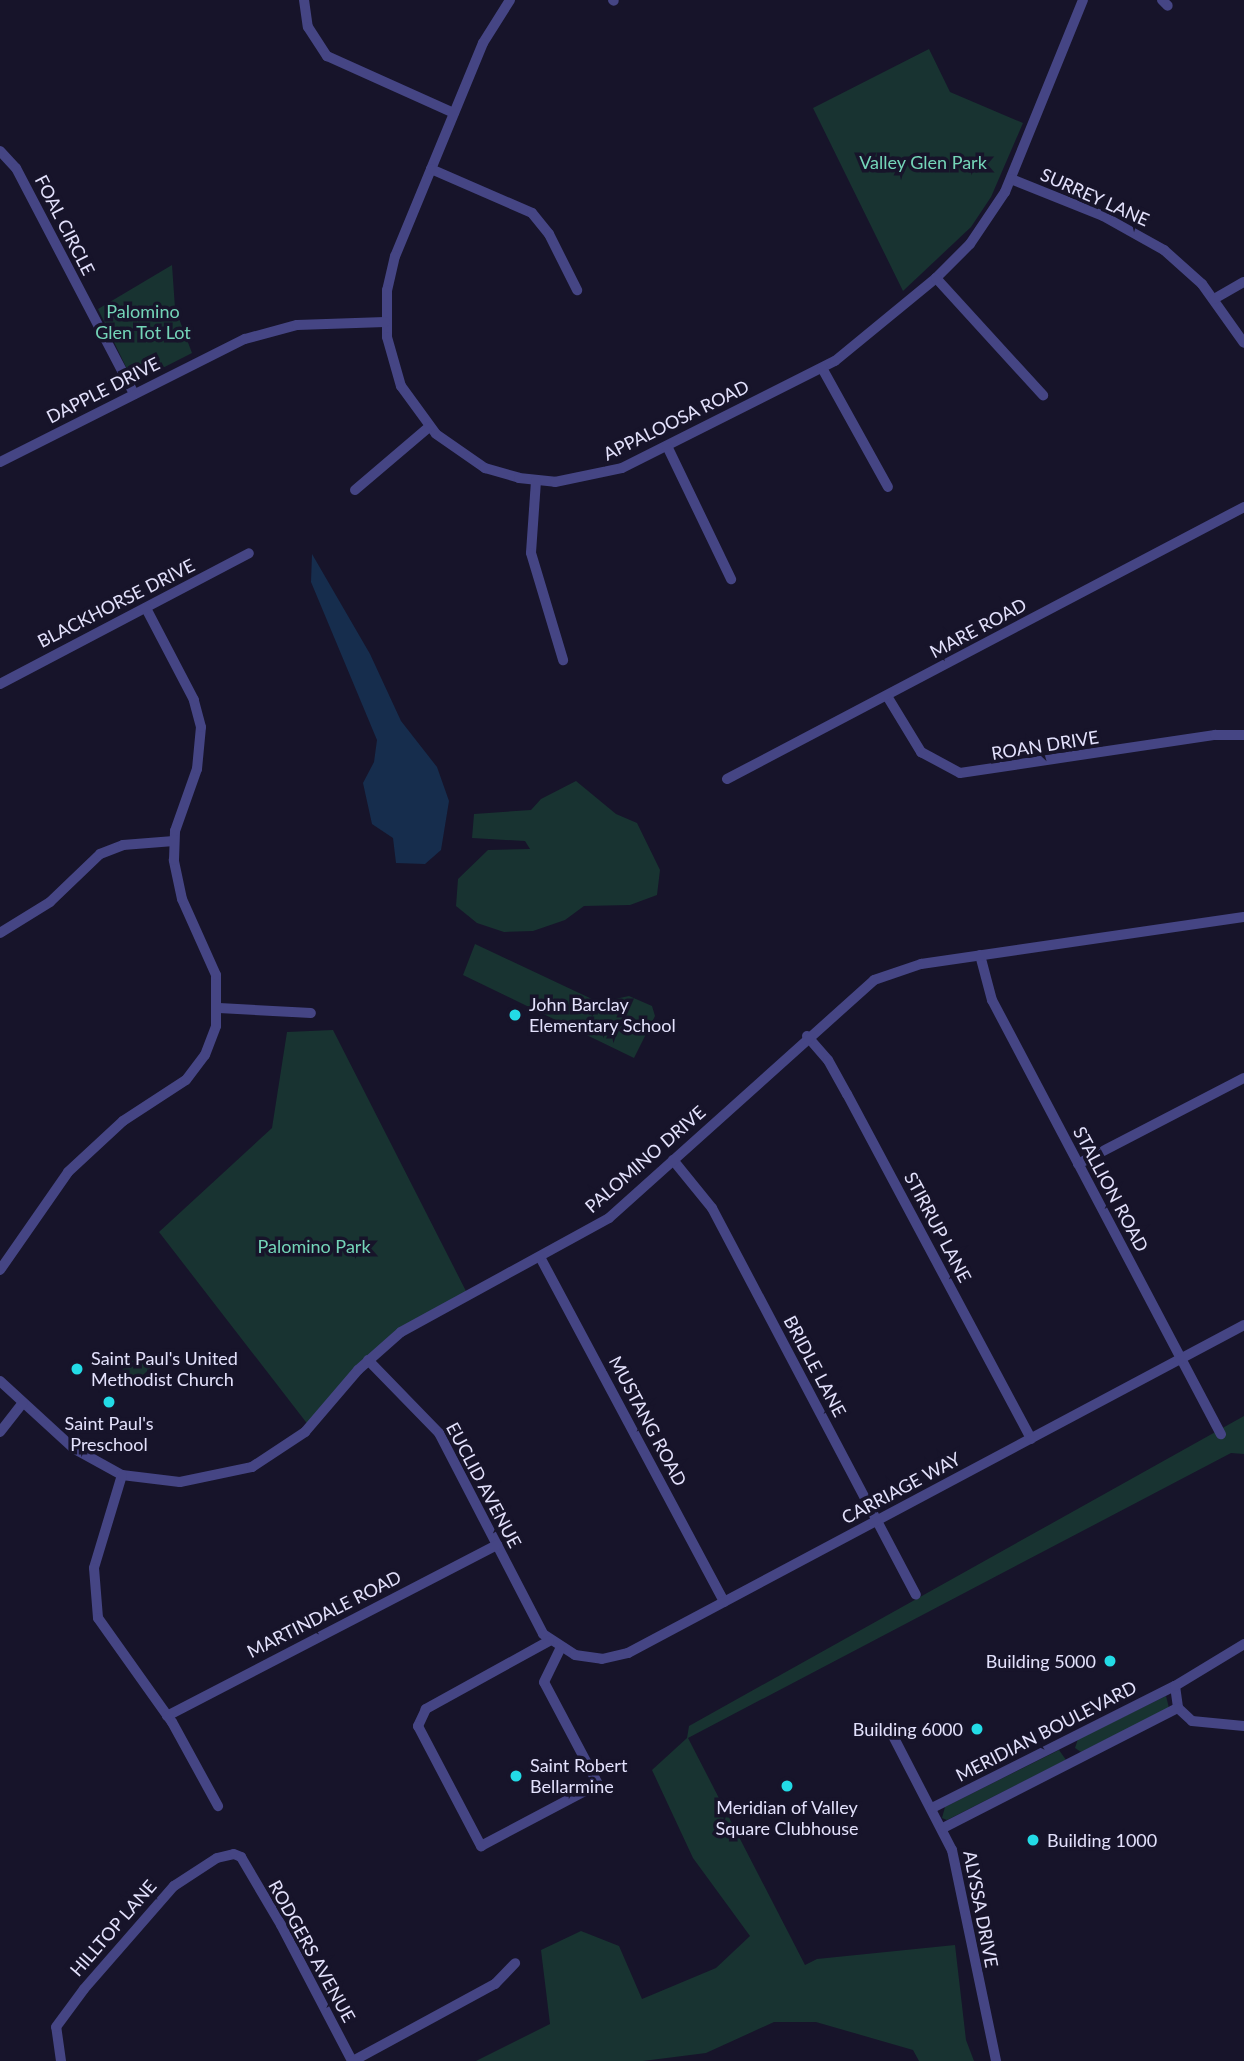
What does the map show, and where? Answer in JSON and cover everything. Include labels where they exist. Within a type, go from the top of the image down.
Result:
[{"type":"street","points":[[304,0],[312,36],[327,57],[454,113]]},
{"type":"street","name":"APPALOOSA ROAD","points":[[510,0],[482,43],[395,256],[385,322],[395,372],[429,427],[475,463],[536,481],[598,475],[667,446],[822,368],[862,342],[936,278],[983,227],[1011,179],[1083,0]]},
{"type":"street","name":"FOAL CIRCLE","points":[[0,151],[16,168],[134,394]]},
{"type":"street","points":[[431,169],[532,213],[549,234],[577,290]]},
{"type":"street","name":"SURREY LANE","points":[[1011,179],[1131,229],[1179,262],[1214,299],[1244,343]]},
{"type":"street","points":[[936,278],[1043,395]]},
{"type":"street","points":[[1214,299],[1244,282]]},
{"type":"street","name":"DAPPLE DRIVE","points":[[0,462],[264,332],[314,324],[385,322]]},
{"type":"street","points":[[822,368],[888,487]]},
{"type":"street","points":[[355,490],[429,427]]},
{"type":"street","points":[[667,446],[731,579]]},
{"type":"street","points":[[536,481],[531,553],[563,660]]},
{"type":"street","name":"MARE ROAD","points":[[727,779],[1244,507]]},
{"type":"street","name":"BLACKHORSE DRIVE","points":[[0,684],[249,554]]},
{"type":"street","points":[[0,1270],[77,1161],[123,1121],[174,1090],[196,1068],[212,1041],[219,1009],[211,960],[176,880],[174,841],[179,812],[197,769],[201,727],[194,700],[146,608]]},
{"type":"street","name":"ROAN DRIVE","points":[[887,696],[921,752],[960,773],[1215,735],[1244,735]]},
{"type":"street","points":[[0,933],[50,902],[100,854],[123,845],[174,841]]},
{"type":"street","name":"PALOMINO DRIVE","points":[[0,1381],[73,1448],[122,1475],[180,1482],[252,1467],[305,1432],[368,1360],[417,1321],[609,1218],[860,988],[883,975],[980,955],[1244,917]]},
{"type":"street","name":"STALLION ROAD","points":[[980,955],[992,1000],[1221,1434]]},
{"type":"street","points":[[219,1009],[311,1013]]},
{"type":"street","name":"STIRRUP LANE","points":[[807,1036],[828,1060],[848,1094],[1031,1439]]},
{"type":"street","points":[[1078,1164],[1244,1078]]},
{"type":"street","name":"BRIDLE LANE","points":[[673,1160],[712,1208],[916,1595]]},
{"type":"street","name":"MUSTANG ROAD","points":[[540,1257],[724,1602]]},
{"type":"street","name":"CARRIAGE WAY","points":[[565,1651],[591,1659],[618,1657],[1244,1325]]},
{"type":"street","name":"EUCLID AVENUE","points":[[368,1360],[439,1433],[549,1641],[565,1651]]},
{"type":"street","points":[[0,1432],[23,1403]]},
{"type":"street","points":[[122,1475],[98,1548],[94,1596],[104,1632],[167,1716],[219,1806]]},
{"type":"street","name":"MARTINDALE ROAD","points":[[167,1716],[497,1545]]},
{"type":"street","points":[[549,1641],[426,1709],[418,1726],[481,1846],[598,1784],[544,1682],[565,1651]]},
{"type":"street","name":"MERIDIAN BOULEVARD","points":[[932,1808],[1175,1686],[1244,1644]]},
{"type":"street","points":[[1175,1686],[1178,1708],[1197,1723],[1244,1726]]},
{"type":"street","points":[[943,1828],[1178,1708]]},
{"type":"street","name":"ALYSSA DRIVE","points":[[892,1734],[953,1850],[996,2061]]},
{"type":"street","name":"HILLTOP LANE","points":[[61,2061],[63,2052],[55,2034],[61,2018],[147,1914],[174,1886],[217,1858],[241,1857]]},
{"type":"street","name":"RODGERS AVENUE","points":[[241,1857],[353,2061]]},
{"type":"street","points":[[353,2061],[495,1984],[515,1963]]},
{"type":"green space","name":"Valley Glen Park","points":[[929,49],[950,92],[1023,123],[991,197],[971,227],[903,291],[813,108]]},
{"type":"green space","name":"Palomino Glen Tot Lot","points":[[172,265],[175,308],[192,353],[145,377],[137,376],[127,369],[98,309]]},
{"type":"green space","points":[[576,781],[616,814],[637,823],[660,870],[657,895],[630,905],[584,906],[565,920],[533,931],[504,932],[477,923],[456,906],[458,879],[488,850],[530,849],[525,841],[472,838],[474,814],[531,810],[541,799]]},
{"type":"green space","points":[[475,944],[611,1008],[615,999],[629,996],[652,1006],[655,1016],[634,1058],[463,975]]},
{"type":"green space","name":"Palomino Park","points":[[333,1030],[468,1295],[401,1332],[309,1426],[159,1232],[272,1128],[287,1032]]},
{"type":"green space","points":[[140,1353],[152,1366],[133,1384],[121,1371]]},
{"type":"green space","points":[[1244,1416],[1244,1454],[1231,1453],[688,1738],[805,1965],[817,1959],[955,1945],[966,2040],[974,2061],[919,2061],[913,2050],[816,2022],[774,2022],[706,2053],[643,2061],[476,2061],[550,2024],[541,1950],[581,1931],[619,1946],[642,1999],[716,1968],[750,1936],[693,1858],[652,1770],[687,1738],[689,1726]]},
{"type":"green space","points":[[1166,1696],[1169,1708],[1081,1752],[1075,1748],[1078,1739]]},
{"type":"green space","points":[[1059,1750],[1066,1760],[947,1820],[942,1818],[945,1807]]},
{"type":"water","points":[[312,554],[370,654],[401,721],[437,767],[449,801],[441,850],[425,864],[396,863],[393,838],[372,824],[363,783],[374,762],[377,740],[311,582]]},
{"type":"place","name":"John Barclay Elementary School","points":[[515,1015]]},
{"type":"place","name":"Saint Paul's United Methodist Church","points":[[77,1369]]},
{"type":"place","name":"Saint Paul's Preschool","points":[[109,1402]]},
{"type":"place","name":"Building 5000","points":[[1110,1661]]},
{"type":"place","name":"Building 6000","points":[[977,1729]]},
{"type":"place","name":"Saint Robert Bellarmine","points":[[516,1776]]},
{"type":"place","name":"Meridian of Valley Square Clubhouse","points":[[787,1786]]},
{"type":"place","name":"Building 1000","points":[[1033,1840]]}]
